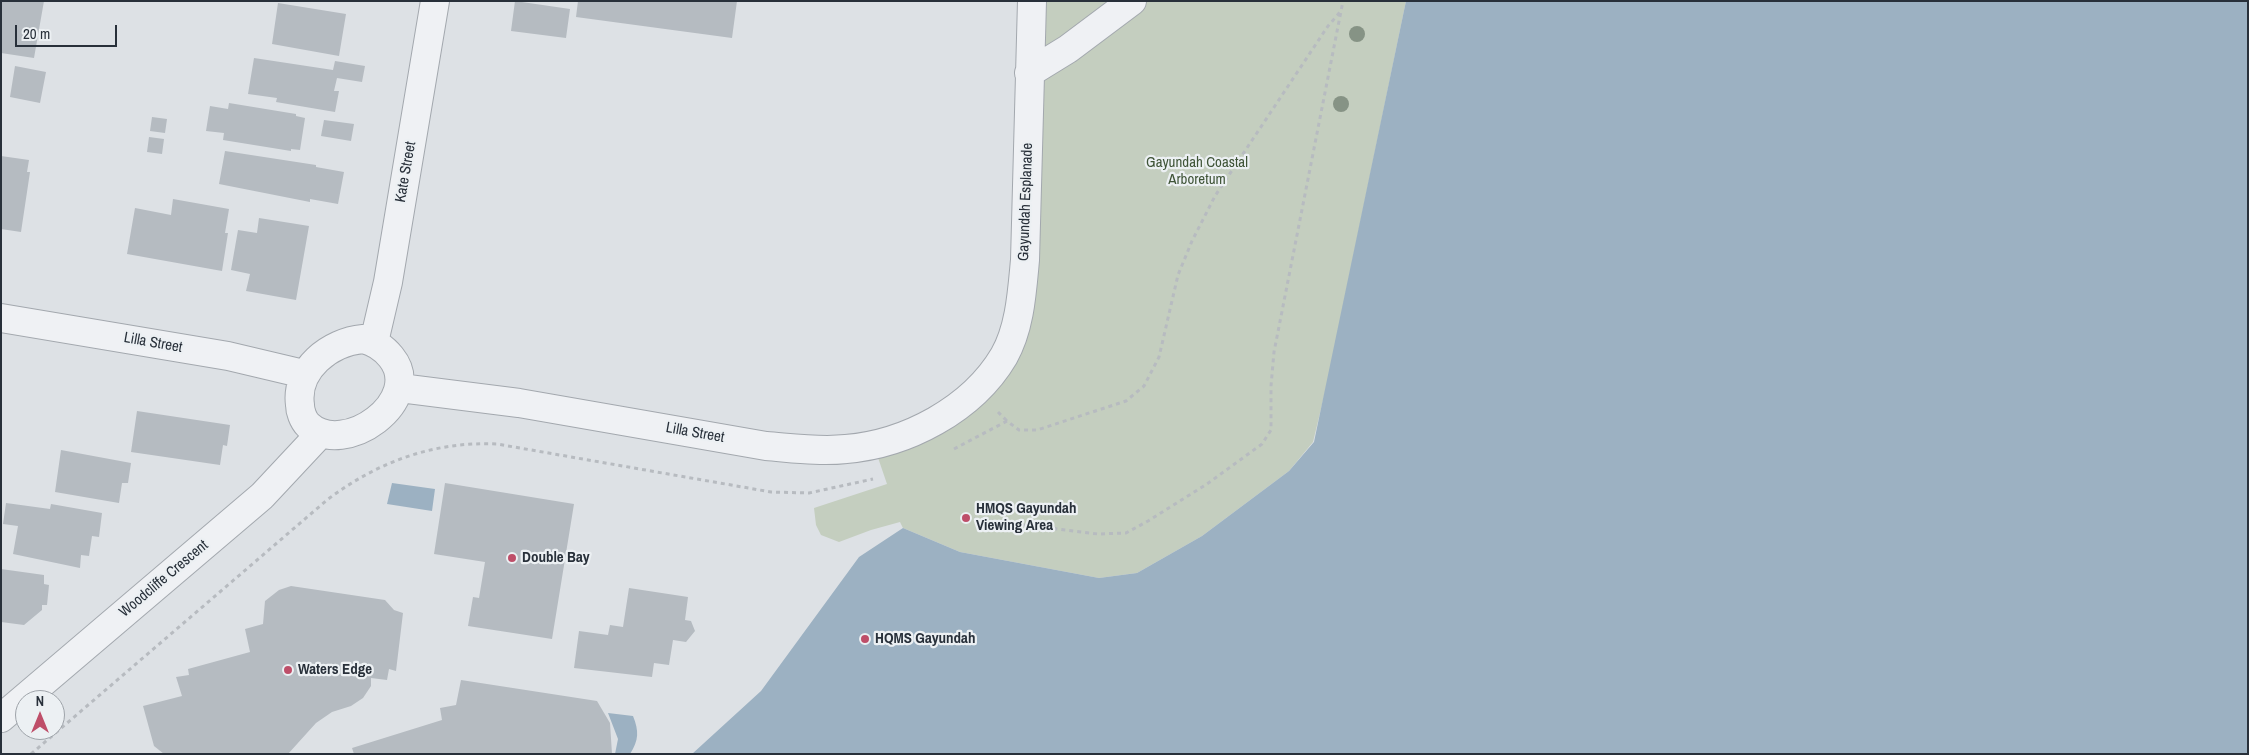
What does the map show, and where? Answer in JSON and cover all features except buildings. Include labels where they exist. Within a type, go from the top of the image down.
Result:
[{"type":"street","name":"Kate Street","points":[[374,342],[388,282],[435,1]]},
{"type":"street","name":"Gayundah Esplanade","points":[[978,391],[1004,356],[1014,329],[1022,295],[1025,260],[1032,1]]},
{"type":"street","points":[[1029,73],[1068,49],[1132,1]]},
{"type":"street","name":"Lilla Street","points":[[1,318],[228,356],[304,374]]},
{"type":"street","points":[[363,339],[374,342],[386,350],[400,372],[400,388],[392,404],[384,414],[365,426],[350,433],[320,434],[306,424],[300,410],[298,393],[304,374],[314,362],[337,345],[350,340],[363,339]]},
{"type":"street","name":"Lilla Street","points":[[400,388],[519,403],[766,446],[844,450],[874,446],[914,432],[949,412],[978,391]]},
{"type":"street","name":"Woodcliffe Crescent","points":[[1,718],[262,496],[320,434]]},
{"type":"path","points":[[966,518],[1098,534],[1126,533],[1207,484],[1262,444],[1271,430],[1271,386],[1274,352],[1343,1]]},
{"type":"green space","name":"Gayundah Coastal Arboretum","points":[[1032,1],[1406,1],[1327,384],[1313,442],[1289,471],[1202,536],[1137,573],[1099,578],[960,552],[903,528],[900,522],[839,542],[821,535],[816,525],[814,508],[887,484],[874,446],[914,432],[1004,355]]},
{"type":"water","points":[[1406,1],[2248,1],[2248,754],[692,754],[761,691],[859,557],[903,528],[960,552],[1099,578],[1137,573],[1202,536],[1289,471],[1314,442]]},
{"type":"water","points":[[392,483],[435,489],[432,511],[387,504]]},
{"type":"water","points":[[608,713],[633,716],[637,735],[630,754],[615,754],[618,739]]},
{"type":"place","name":"HMQS Gayundah Viewing Area","points":[[966,518]]},
{"type":"place","name":"Double Bay","points":[[512,558]]},
{"type":"place","name":"HQMS Gayundah","points":[[865,639]]},
{"type":"place","name":"Waters Edge","points":[[288,670]]}]
